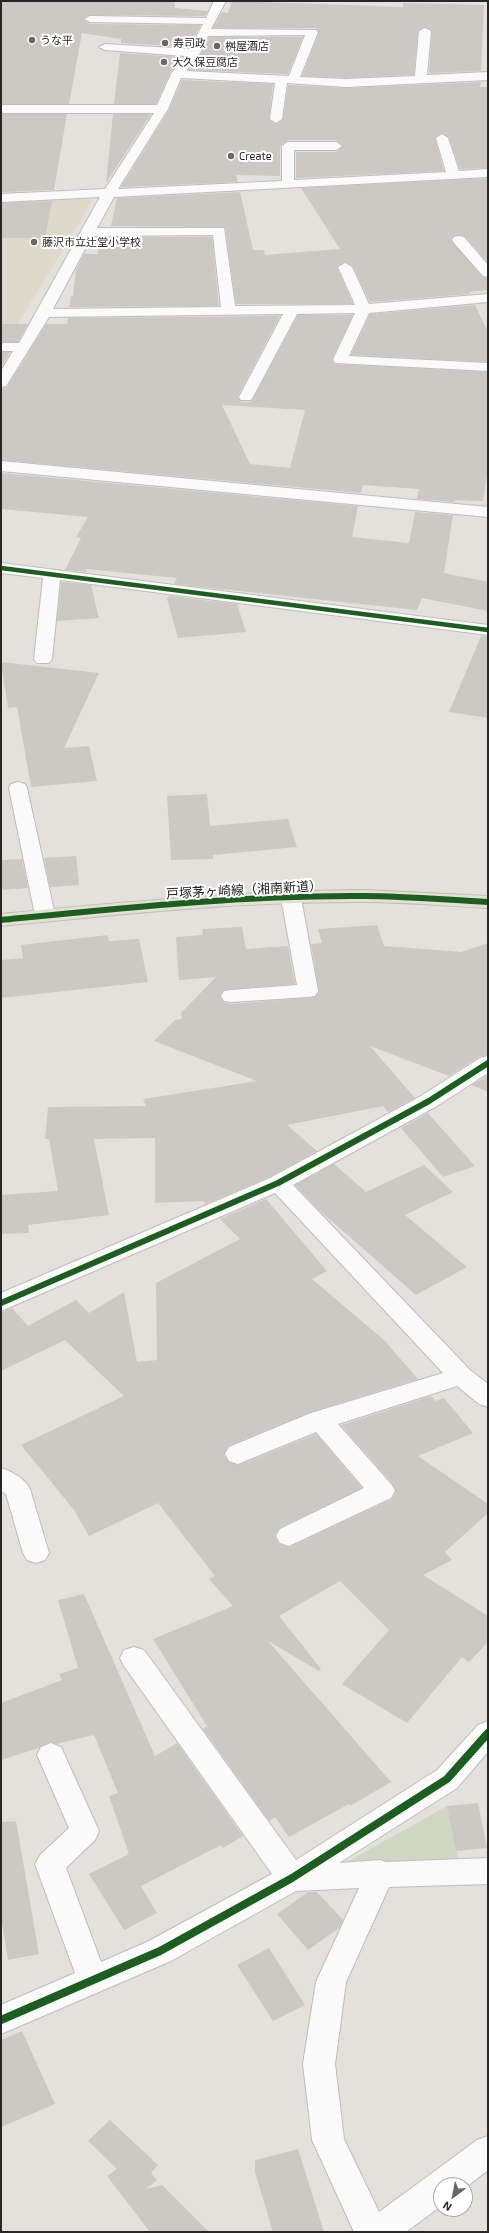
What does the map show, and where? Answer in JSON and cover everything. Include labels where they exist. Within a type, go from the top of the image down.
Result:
[{"type":"main road","name":"戸塚茅ヶ崎線（湘南新道）","points":[[1,920],[150,905],[291,898],[347,896],[488,902]]},
{"type":"street","points":[[1,383],[44,312],[109,193],[162,109],[177,74],[194,53],[220,1]]},
{"type":"street","points":[[90,19],[210,21]]},
{"type":"street","points":[[421,79],[425,31]]},
{"type":"street","points":[[204,33],[312,32],[288,80],[276,119]]},
{"type":"street","points":[[105,47],[194,53]]},
{"type":"street","points":[[177,74],[346,83],[488,76]]},
{"type":"street","points":[[1,109],[162,109]]},
{"type":"street","points":[[442,138],[454,176]]},
{"type":"street","points":[[288,184],[288,146],[336,146]]},
{"type":"street","points":[[1,198],[454,176],[488,173]]},
{"type":"street","points":[[88,232],[220,231],[229,311]]},
{"type":"street","points":[[459,240],[488,273]]},
{"type":"street","points":[[345,267],[364,309],[340,360],[488,367]]},
{"type":"street","points":[[44,312],[364,309],[488,298]]},
{"type":"street","points":[[246,397],[292,310]]},
{"type":"street","points":[[1,347],[23,347]]},
{"type":"street","points":[[1,466],[488,512]]},
{"type":"street","points":[[1,568],[488,630]]},
{"type":"street","points":[[43,659],[52,574]]},
{"type":"street","points":[[18,788],[45,915]]},
{"type":"street","points":[[231,996],[308,991],[291,898]]},
{"type":"street","points":[[1,1303],[278,1183],[429,1101],[488,1063]]},
{"type":"street","points":[[278,1183],[461,1376],[488,1398]]},
{"type":"street","points":[[238,1454],[320,1420],[461,1376]]},
{"type":"street","points":[[289,1536],[382,1491],[320,1420]]},
{"type":"street","points":[[1,1478],[17,1489],[36,1553]]},
{"type":"street","points":[[134,1658],[292,1878]]},
{"type":"street","points":[[1,2020],[160,1950],[292,1878],[447,1779],[488,1733]]},
{"type":"street","points":[[51,1755],[85,1831],[50,1864],[93,1980]]},
{"type":"street","points":[[292,1878],[381,1873],[488,1871]]},
{"type":"street","points":[[371,2232],[328,2140],[319,2064],[332,1982],[381,1873]]},
{"type":"street","points":[[379,2232],[488,2151]]},
{"type":"shaded area","name":"藤沢市立辻堂小学校","points":[[79,199],[93,200],[9,338],[1,342],[1,202]]},
{"type":"green space","points":[[447,1806],[460,1867],[320,1877]]},
{"type":"building","points":[[1,1],[174,1],[175,8],[208,11],[205,16],[89,15],[83,20],[90,24],[201,25],[189,47],[121,43],[121,39],[82,33],[69,104],[1,104]]},
{"type":"building","points":[[232,1],[403,7],[403,3],[484,5],[481,71],[429,73],[432,31],[424,27],[418,31],[414,75],[346,78],[302,76],[319,31],[316,28],[213,28],[222,12],[228,13]]},
{"type":"building","points":[[209,37],[303,37],[288,74],[189,70],[201,54]]},
{"type":"building","points":[[120,53],[182,57],[170,73],[156,104],[114,104]]},
{"type":"building","points":[[182,80],[273,84],[269,119],[275,124],[283,119],[288,85],[346,88],[481,82],[480,87],[488,87],[488,168],[460,169],[449,138],[441,133],[435,138],[444,171],[296,178],[296,152],[336,152],[343,146],[336,140],[288,140],[280,146],[280,176],[236,175],[238,182],[121,187],[169,110]]},
{"type":"building","points":[[1,114],[67,114],[54,190],[1,192]]},
{"type":"building","points":[[113,114],[151,114],[106,183]]},
{"type":"building","points":[[488,178],[488,263],[465,236],[454,236],[451,239],[482,277],[488,278],[488,290],[469,292],[470,294],[370,302],[353,266],[344,262],[337,268],[353,304],[236,304],[225,227],[111,226],[117,198],[240,192],[253,250],[264,250],[265,255],[340,249],[301,188]]},
{"type":"building","points":[[52,201],[45,238],[1,238],[1,203]]},
{"type":"building","points":[[100,237],[212,237],[219,306],[69,307],[71,296],[73,296],[76,269],[84,254],[98,254]]},
{"type":"building","points":[[475,305],[488,332],[488,362],[351,355],[370,314]]},
{"type":"building","points":[[298,315],[353,315],[332,359],[335,364],[488,372],[488,469],[483,501],[455,500],[455,502],[417,499],[419,489],[363,485],[361,493],[1,460],[1,388],[7,387],[46,324],[67,324],[68,318],[280,316],[238,396],[241,402],[251,402]],"holes":[[[222,405],[305,410],[290,468],[250,464]]]},
{"type":"building","points":[[1,324],[28,324],[18,342],[1,342]]},
{"type":"building","points":[[1,352],[10,352],[1,368]]},
{"type":"building","points":[[1,473],[358,506],[352,537],[409,543],[415,512],[453,515],[444,573],[488,582],[488,611],[422,598],[417,610],[174,584],[177,578],[86,569],[87,572],[65,570],[81,538],[76,537],[88,517],[1,509]]},
{"type":"building","points":[[61,582],[91,585],[99,618],[57,621]]},
{"type":"building","points":[[169,596],[237,604],[246,632],[178,638],[167,599]]},
{"type":"building","points":[[481,636],[488,636],[488,718],[449,712]]},
{"type":"building","points":[[1,662],[99,673],[64,748],[89,746],[97,781],[31,787],[17,707],[8,708]]},
{"type":"building","points":[[207,794],[210,826],[288,819],[297,847],[213,855],[213,859],[171,860],[167,796]]},
{"type":"building","points":[[76,856],[79,885],[50,887],[44,858]]},
{"type":"building","points":[[22,859],[28,888],[1,890],[1,860]]},
{"type":"building","points":[[377,925],[384,946],[461,952],[488,943],[488,1055],[479,1057],[449,1076],[370,1046],[415,1098],[388,1112],[383,1106],[287,1125],[317,1151],[269,1177],[206,1204],[203,1201],[155,1203],[155,1138],[94,1139],[109,1215],[28,1225],[29,1233],[1,1234],[1,1195],[58,1191],[49,1139],[45,1139],[48,1107],[146,1106],[143,1099],[257,1081],[154,1041],[175,1020],[182,1019],[181,1013],[216,977],[179,980],[176,937],[203,935],[202,929],[242,927],[246,949],[288,946],[295,984],[224,990],[220,997],[224,1002],[231,1004],[315,997],[319,991],[311,944],[322,943],[318,929]]},
{"type":"building","points":[[108,935],[109,941],[139,939],[148,982],[1,998],[1,960],[23,958],[21,945]]},
{"type":"building","points":[[488,1075],[488,1092],[472,1085]]},
{"type":"building","points":[[428,1113],[475,1166],[443,1177],[401,1128]]},
{"type":"building","points":[[334,1164],[366,1192],[424,1165],[453,1192],[405,1215],[467,1267],[416,1295],[320,1211],[295,1185]]},
{"type":"building","points":[[266,1199],[327,1271],[312,1279],[384,1340],[418,1379],[311,1412],[228,1446],[224,1455],[229,1462],[239,1465],[316,1434],[362,1488],[279,1528],[275,1535],[279,1544],[290,1547],[392,1499],[396,1492],[392,1483],[341,1425],[431,1396],[436,1401],[444,1398],[473,1433],[418,1456],[488,1504],[488,1513],[445,1552],[452,1560],[423,1575],[488,1616],[488,1642],[469,1662],[462,1657],[407,1723],[342,1684],[389,1630],[340,1581],[279,1616],[321,1669],[319,1671],[268,1641],[391,1782],[350,1806],[349,1804],[289,1837],[275,1817],[269,1821],[203,1729],[207,1726],[153,1639],[233,1606],[209,1579],[215,1576],[158,1503],[89,1536],[74,1510],[21,1445],[124,1396],[65,1340],[1,1371],[1,1312],[12,1308],[28,1326],[76,1300],[89,1313],[124,1292],[137,1362],[157,1360],[156,1283],[240,1239],[220,1219]]},
{"type":"building","points":[[84,1594],[155,1756],[177,1743],[243,1836],[223,1848],[221,1845],[141,1886],[157,1913],[124,1930],[89,1874],[129,1854],[109,1796],[118,1793],[94,1735],[57,1744],[50,1742],[39,1748],[1,1760],[1,1703],[62,1680],[59,1674],[78,1668],[58,1600]]},
{"type":"building","points":[[478,1803],[487,1848],[456,1851],[447,1806]]},
{"type":"building","points":[[16,1821],[39,1954],[8,1960],[1,1916],[1,1822]]},
{"type":"building","points":[[308,1892],[317,1892],[343,1920],[339,1928],[308,1950],[277,1914]]},
{"type":"building","points":[[269,1948],[305,2005],[273,2021],[237,1965]]},
{"type":"building","points":[[22,2031],[55,2104],[1,2127],[1,2040]]},
{"type":"building","points":[[110,2120],[158,2165],[151,2173],[157,2180],[146,2189],[162,2185],[209,2232],[150,2232],[107,2176],[117,2169],[88,2141]]},
{"type":"building","points":[[298,2149],[324,2232],[273,2232],[255,2172],[255,2160]]},
{"type":"cycle path","points":[[1,568],[488,630]]},
{"type":"cycle path","points":[[1,920],[173,904],[303,897],[381,896],[488,902]]},
{"type":"cycle path","points":[[1,1303],[278,1183],[429,1101],[488,1063]]},
{"type":"cycle path","points":[[1,2020],[160,1951],[292,1878],[447,1779],[488,1733]]},
{"type":"place","name":"うな平","points":[[32,40]]},
{"type":"place","name":"寿司政","points":[[165,43]]},
{"type":"place","name":"桝屋酒店","points":[[217,46]]},
{"type":"place","name":"大久保豆腐店","points":[[164,62]]},
{"type":"place","name":"Create","points":[[231,156]]},
{"type":"place","name":"藤沢市立辻堂小学校","points":[[34,242]]}]
